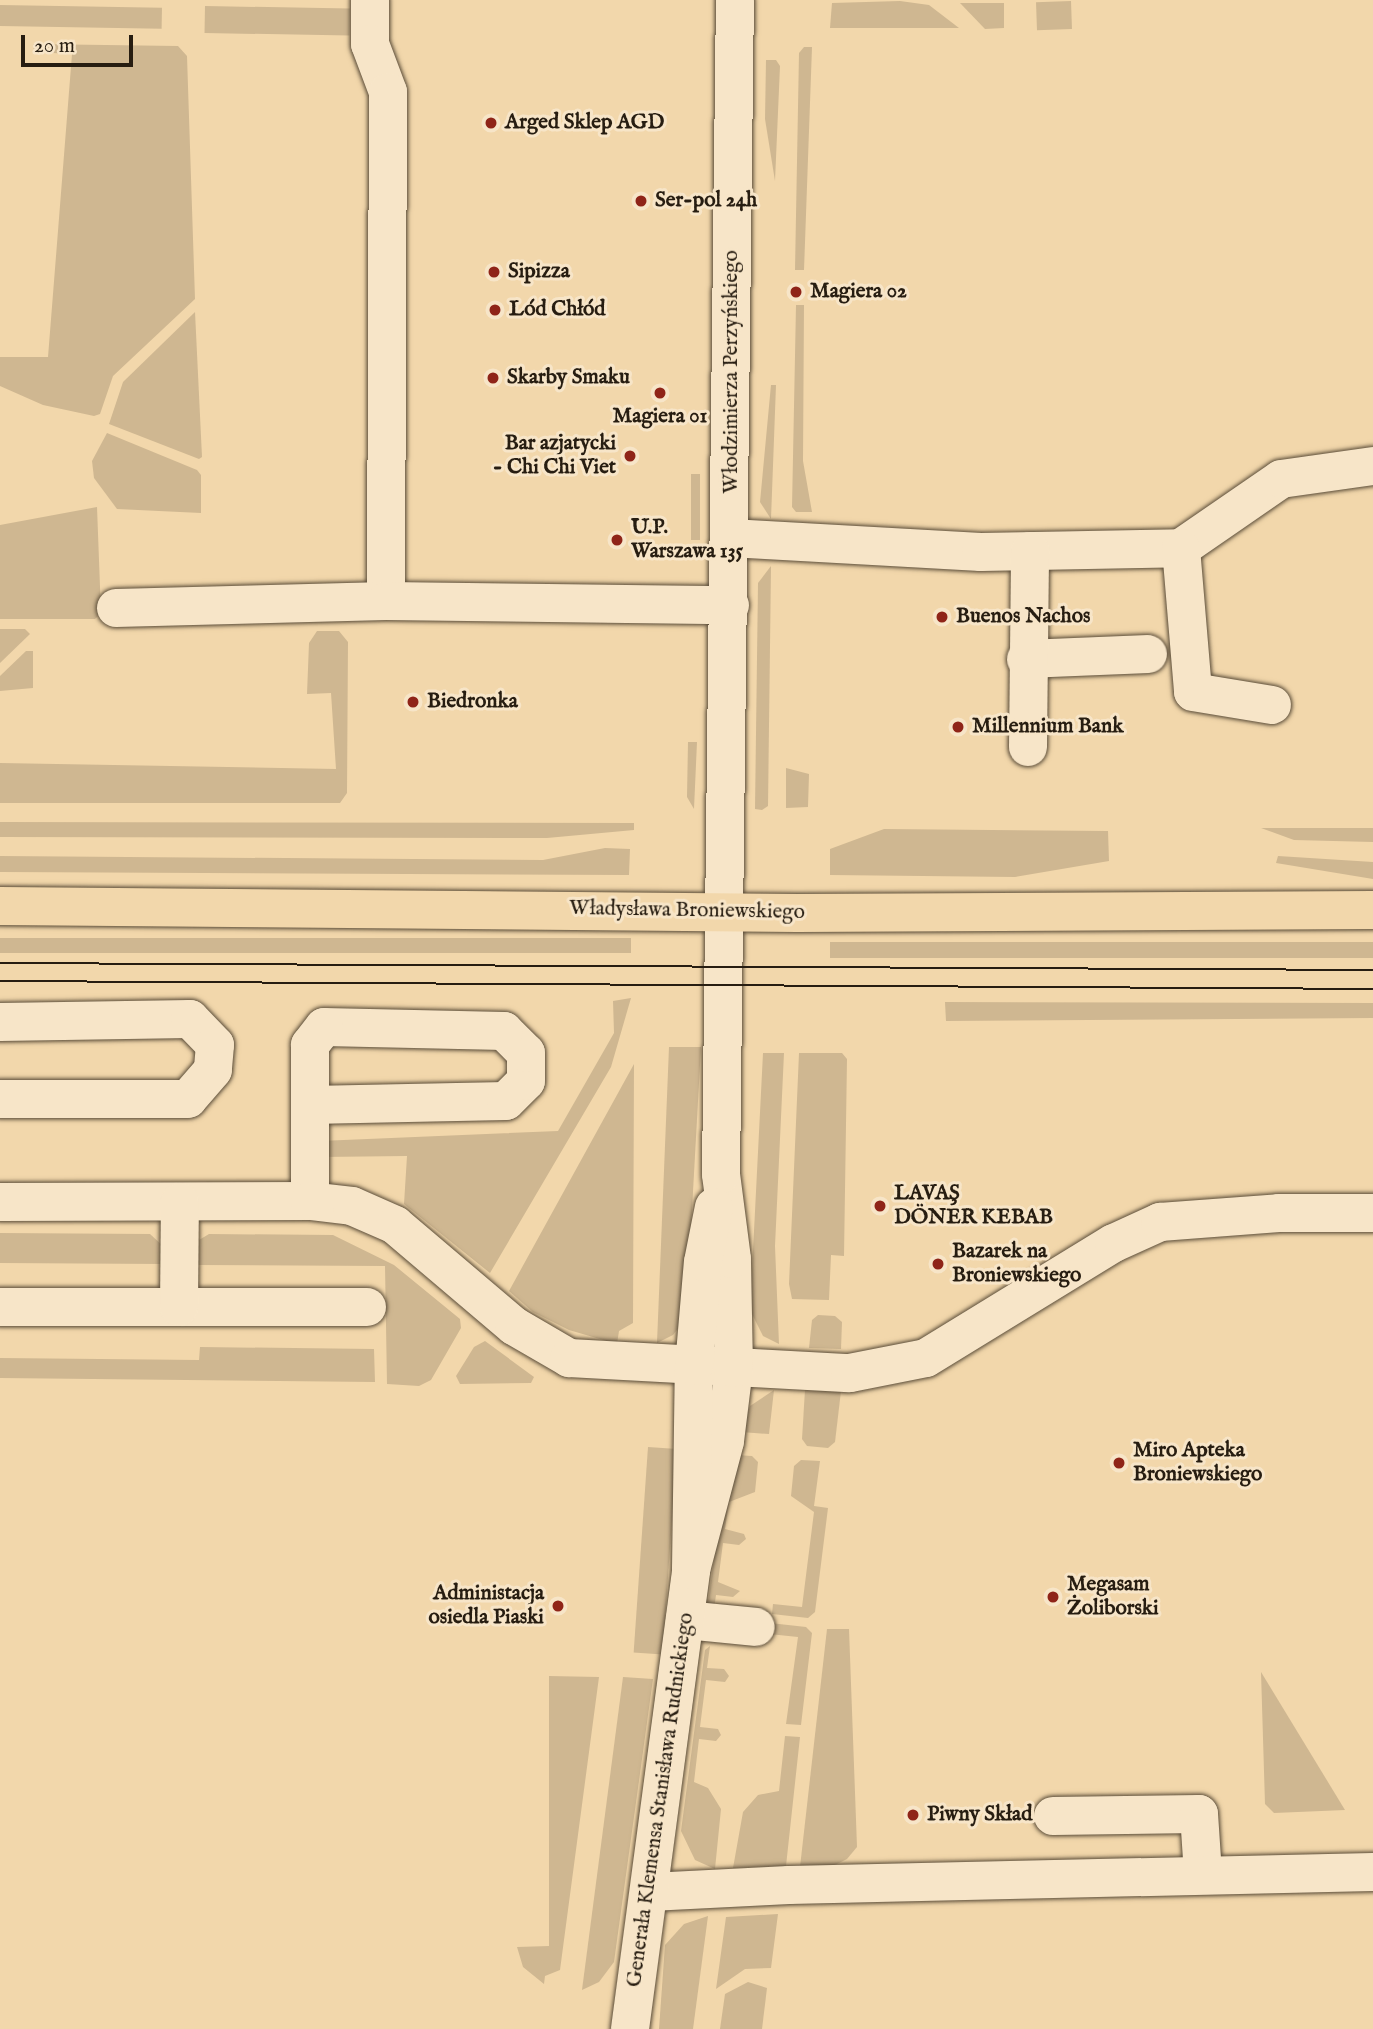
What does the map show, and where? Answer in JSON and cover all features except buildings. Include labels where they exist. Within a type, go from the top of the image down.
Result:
[{"type":"main road","name":"Władysława Broniewskiego","points":[[0,906],[727,911],[1373,911]]},
{"type":"street","points":[[370,0],[370,44],[388,92],[386,601]]},
{"type":"street","name":"Włodzimierza Perzyńskiego","points":[[727,911],[736,0]]},
{"type":"street","points":[[730,538],[1030,551],[1181,548],[1281,478],[1373,466]]},
{"type":"street","points":[[1181,548],[1193,692],[1272,705]]},
{"type":"street","points":[[1028,747],[1026,659],[1030,551]]},
{"type":"street","points":[[116,608],[386,601],[730,605]]},
{"type":"street","points":[[1026,659],[1149,654]]},
{"type":"street","name":"Generała Klemensa Stanisława Rudnickiego","points":[[691,1570],[724,1441],[734,1368],[732,1259],[721,1174],[727,911]]},
{"type":"street","points":[[0,1021],[190,1020],[215,1045],[213,1070],[188,1099],[0,1099]]},
{"type":"street","points":[[310,1105],[506,1101],[526,1081],[526,1053],[504,1031],[324,1027],[310,1045],[310,1105],[310,1201]]},
{"type":"street","name":"Generała Klemensa Stanisława Rudnickiego","points":[[630,2029],[691,1570],[695,1366],[703,1262],[721,1174]]},
{"type":"street","points":[[0,1202],[310,1201],[352,1206],[395,1225],[514,1326],[569,1358],[850,1373],[926,1358],[1114,1243],[1160,1222],[1279,1213],[1373,1213]]},
{"type":"street","points":[[179,1307],[180,1202]]},
{"type":"street","points":[[0,1307],[367,1307]]},
{"type":"street","points":[[685,1620],[756,1627]]},
{"type":"street","points":[[1053,1816],[1199,1814],[1203,1875]]},
{"type":"street","points":[[650,1892],[1373,1872]]},
{"type":"shaded area","points":[[900,1],[929,5],[959,28],[830,28],[832,3]]},
{"type":"shaded area","points":[[1071,1],[1072,29],[1037,30],[1036,2]]},
{"type":"shaded area","points":[[960,3],[1004,3],[1004,28],[985,29]]},
{"type":"shaded area","points":[[0,5],[162,8],[162,29],[0,26]]},
{"type":"shaded area","points":[[205,6],[350,9],[350,36],[205,33]]},
{"type":"shaded area","points":[[33,44],[178,46],[187,56],[195,299],[113,376],[100,414],[94,416],[43,405],[0,386],[0,357],[48,357],[72,54],[34,52]]},
{"type":"shaded area","points":[[804,47],[812,47],[804,270],[795,270],[799,53]]},
{"type":"shaded area","points":[[766,60],[776,60],[780,66],[775,181],[765,119]]},
{"type":"shaded area","points":[[796,305],[804,305],[803,461],[812,512],[796,512],[792,507]]},
{"type":"shaded area","points":[[195,312],[202,457],[199,459],[109,424],[123,382]]},
{"type":"shaded area","points":[[771,385],[776,385],[771,519],[760,502]]},
{"type":"shaded area","points":[[107,433],[197,470],[201,475],[201,513],[117,509],[94,478],[92,461]]},
{"type":"shaded area","points":[[691,474],[700,474],[700,540],[691,540]]},
{"type":"shaded area","points":[[97,507],[101,613],[95,619],[0,619],[0,525]]},
{"type":"shaded area","points":[[771,566],[768,806],[762,810],[755,809],[758,583]]},
{"type":"shaded area","points":[[0,629],[25,629],[30,634],[0,663]]},
{"type":"shaded area","points":[[317,631],[339,631],[348,642],[347,793],[340,803],[0,803],[0,763],[336,769],[331,693],[307,694],[309,643]]},
{"type":"shaded area","points":[[26,651],[33,651],[33,688],[0,691],[0,676]]},
{"type":"shaded area","points":[[688,742],[697,742],[694,809],[687,797]]},
{"type":"shaded area","points":[[786,768],[809,774],[808,807],[786,808]]},
{"type":"shaded area","points":[[0,822],[634,823],[634,830],[547,838],[0,837]]},
{"type":"shaded area","points":[[1261,828],[1373,828],[1373,842],[1294,840]]},
{"type":"shaded area","points":[[884,829],[1108,831],[1109,861],[1015,877],[830,875],[830,849]]},
{"type":"shaded area","points":[[605,848],[630,849],[629,875],[0,872],[0,856],[543,860]]},
{"type":"shaded area","points":[[1278,856],[1373,862],[1373,879],[1276,863]]},
{"type":"shaded area","points":[[0,938],[631,938],[631,953],[0,953]]},
{"type":"shaded area","points":[[830,942],[1373,942],[1373,958],[830,958]]},
{"type":"shaded area","points":[[631,998],[611,1067],[490,1273],[404,1204],[407,1156],[321,1157],[320,1141],[558,1131],[614,1033],[613,1001]]},
{"type":"shaded area","points":[[945,1002],[1373,1003],[1373,1018],[946,1021]]},
{"type":"shaded area","points":[[669,1047],[701,1047],[686,1318],[673,1335],[657,1343]]},
{"type":"shaded area","points":[[763,1053],[784,1053],[775,1246],[779,1344],[763,1336],[750,1310]]},
{"type":"shaded area","points":[[799,1053],[842,1053],[847,1059],[844,1256],[831,1255],[829,1300],[792,1299],[789,1284]]},
{"type":"shaded area","points":[[634,1064],[633,1323],[619,1331],[617,1344],[569,1330],[533,1312],[509,1291]]},
{"type":"shaded area","points":[[0,1233],[150,1234],[163,1246],[162,1264],[0,1263]]},
{"type":"shaded area","points":[[209,1234],[333,1235],[394,1265],[460,1319],[461,1328],[431,1380],[419,1386],[387,1384],[385,1266],[197,1265],[199,1240]]},
{"type":"shaded area","points":[[818,1315],[835,1316],[842,1322],[841,1349],[809,1348],[812,1320]]},
{"type":"shaded area","points":[[485,1341],[534,1377],[531,1383],[460,1384],[456,1376],[474,1347]]},
{"type":"shaded area","points":[[200,1347],[374,1349],[375,1382],[0,1378],[0,1358],[199,1360]]},
{"type":"shaded area","points":[[774,1390],[769,1434],[741,1432],[750,1406]]},
{"type":"shaded area","points":[[805,1390],[841,1391],[835,1442],[828,1448],[807,1446],[802,1439]]},
{"type":"shaded area","points":[[648,1447],[677,1449],[663,1655],[634,1652]]},
{"type":"shaded area","points":[[736,1455],[752,1456],[758,1462],[755,1492],[729,1502],[725,1529],[744,1534],[746,1539],[739,1545],[723,1543],[718,1582],[740,1591],[733,1597],[716,1595],[713,1616],[707,1611],[718,1528]]},
{"type":"shaded area","points":[[801,1460],[820,1461],[814,1506],[828,1508],[815,1612],[808,1618],[772,1614],[773,1604],[802,1607],[814,1512],[791,1496],[794,1466]]},
{"type":"shaded area","points":[[770,1623],[806,1627],[812,1633],[801,1725],[786,1724],[798,1637],[769,1634]]},
{"type":"shaded area","points":[[827,1629],[849,1629],[857,1847],[847,1859],[831,1867],[800,1867]]},
{"type":"shaded area","points":[[710,1646],[707,1668],[724,1669],[729,1676],[725,1682],[706,1680],[700,1727],[718,1729],[721,1735],[716,1741],[699,1739],[694,1782],[708,1788],[721,1809],[715,1869],[695,1860],[681,1831],[705,1650]]},
{"type":"shaded area","points":[[1261,1672],[1345,1810],[1274,1813],[1265,1804]]},
{"type":"shaded area","points":[[549,1676],[599,1677],[560,1970],[545,1976],[544,1984],[523,1967],[517,1947],[549,1946]]},
{"type":"shaded area","points":[[623,1677],[653,1679],[614,1962],[599,1982],[582,1990]]},
{"type":"shaded area","points":[[785,1736],[800,1737],[786,1866],[733,1868],[743,1812],[758,1795],[779,1791]]},
{"type":"shaded area","points":[[778,1914],[771,1968],[745,1969],[716,1989],[726,1917]]},
{"type":"shaded area","points":[[708,1916],[693,2029],[659,2029],[665,1945],[684,1924]]},
{"type":"shaded area","points":[[748,1982],[767,1988],[762,2029],[720,2029],[725,1994]]},
{"type":"tram line","points":[[0,963],[1373,970]]},
{"type":"tram line","points":[[0,981],[1373,989]]},
{"type":"place","name":"Arged Sklep AGD","points":[[491,123]]},
{"type":"place","name":"Ser-pol 24h","points":[[641,201]]},
{"type":"place","name":"Sipizza","points":[[494,272]]},
{"type":"place","name":"Magiera 02","points":[[796,292]]},
{"type":"place","name":"Lód Chłód","points":[[495,310]]},
{"type":"place","name":"Skarby Smaku","points":[[493,378]]},
{"type":"place","name":"Magiera 01","points":[[660,393]]},
{"type":"place","name":"Bar azjatycki - Chi Chi Viet","points":[[630,456]]},
{"type":"place","name":"U.P. Warszawa 135","points":[[617,540]]},
{"type":"place","name":"Buenos Nachos","points":[[942,617]]},
{"type":"place","name":"Biedronka","points":[[413,702]]},
{"type":"place","name":"Millennium Bank","points":[[958,727]]},
{"type":"place","name":"LAVAŞ DÖNER KEBAB","points":[[880,1206]]},
{"type":"place","name":"Bazarek na Broniewskiego","points":[[938,1264]]},
{"type":"place","name":"Miro Apteka Broniewskiego","points":[[1119,1463]]},
{"type":"place","name":"Megasam Żoliborski","points":[[1053,1597]]},
{"type":"place","name":"Administacja osiedla Piaski","points":[[558,1606]]},
{"type":"place","name":"Piwny Skład","points":[[913,1815]]}]
